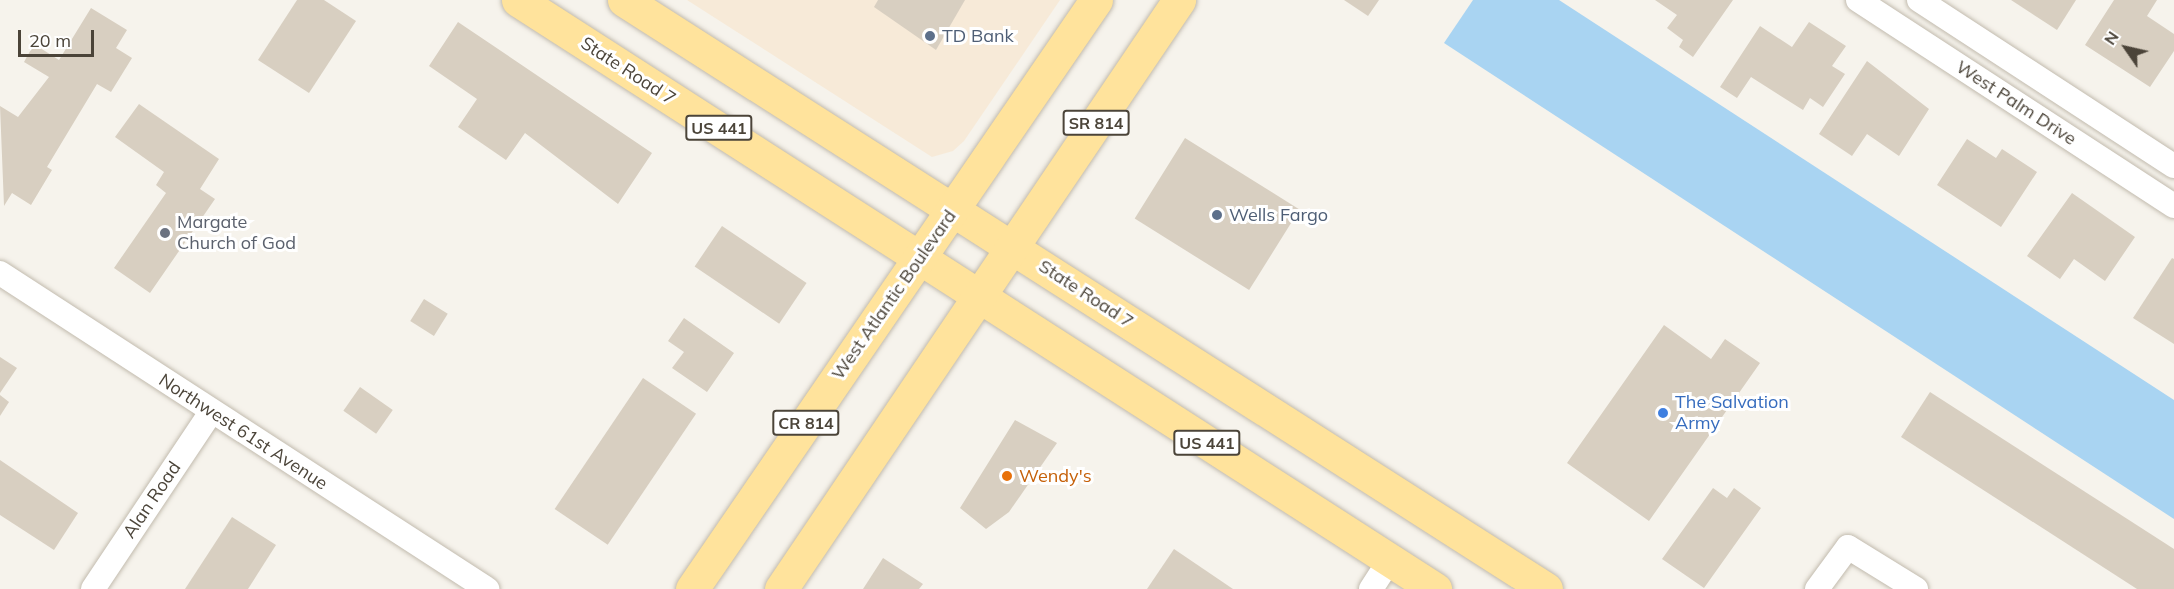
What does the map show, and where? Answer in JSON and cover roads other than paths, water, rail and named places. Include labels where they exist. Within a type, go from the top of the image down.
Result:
[{"type":"main road","name":"State Road 7","points":[[518,0],[1435,589]]},
{"type":"main road","name":"State Road 7","points":[[624,0],[1546,589]]},
{"type":"main road","name":"West Atlantic Boulevard","points":[[692,589],[1096,0]]},
{"type":"main road","name":"SR 814","points":[[979,296],[1179,0]]},
{"type":"main road","points":[[781,589],[979,296]]},
{"type":"street","name":"West Palm Drive","points":[[1858,0],[2174,206]]},
{"type":"street","points":[[1890,21],[1904,0]]},
{"type":"street","name":"West Palm Drive","points":[[1919,0],[2174,166]]},
{"type":"street","name":"Northwest 61st Avenue","points":[[0,273],[487,589]]},
{"type":"street","name":"Alan Road","points":[[93,589],[211,412]]},
{"type":"street","points":[[1817,589],[1848,547],[1916,589]]},
{"type":"street","points":[[1371,589],[1390,560]]},
{"type":"water","points":[[1473,0],[1559,0],[2174,400],[2174,519],[1444,43]]},
{"type":"place","name":"TD Bank","points":[[930,36]]},
{"type":"place","name":"Wells Fargo","points":[[1217,215]]},
{"type":"place","name":"Margate Church of God","points":[[165,233]]},
{"type":"place","name":"The Salvation Army","points":[[1663,413]]},
{"type":"place","name":"Wendy's","points":[[1007,476]]}]
